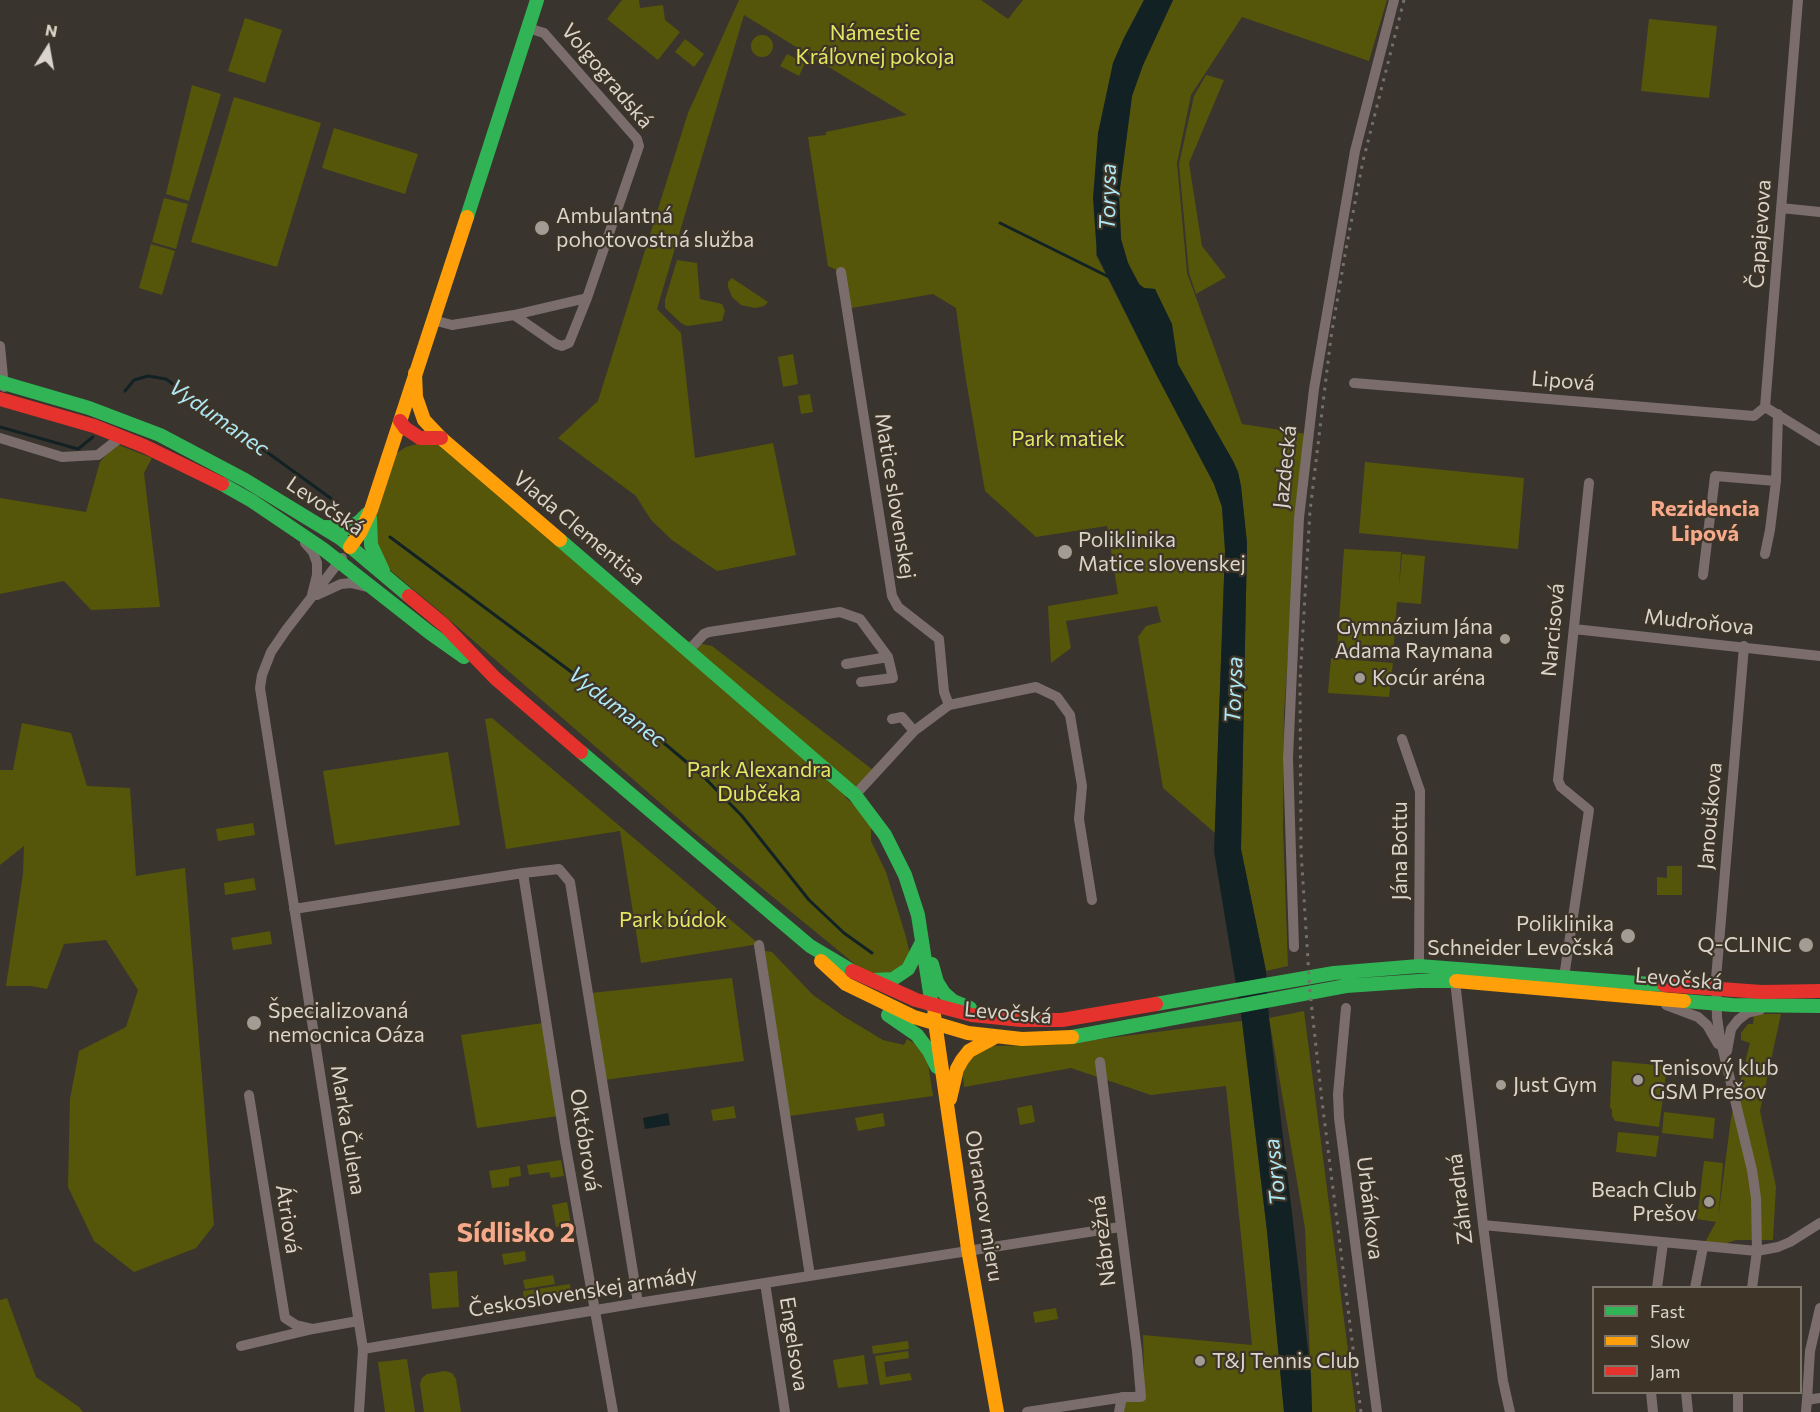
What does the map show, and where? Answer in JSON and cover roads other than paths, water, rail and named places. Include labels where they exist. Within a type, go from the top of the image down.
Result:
[{"type":"main road","name":"Volgogradská","points":[[350,547],[360,534],[371,510],[537,0]]},
{"type":"main road","name":"Vlada Clementisa","points":[[415,373],[416,398],[424,420],[441,438],[844,783],[855,795],[885,835],[905,875],[918,915],[932,1006]]},
{"type":"main road","name":"Levočská","points":[[2,382],[89,408],[160,435],[246,480],[320,525],[393,581],[444,625],[495,678],[679,837],[810,946],[888,1006],[935,1025],[995,1037],[1053,1040],[1226,1007],[1334,973],[1419,966],[1762,992],[1820,991]]},
{"type":"main road","name":"Levočská","points":[[2,400],[76,420],[121,437],[213,479],[263,509],[339,561],[429,633],[495,678]]},
{"type":"main road","points":[[420,438],[405,428],[400,421],[416,417],[424,420]]},
{"type":"main road","points":[[389,455],[398,447],[420,438],[441,438]]},
{"type":"main road","name":"Volgogradská","points":[[371,510],[369,538],[373,554],[382,570],[393,581]]},
{"type":"main road","points":[[320,525],[336,529],[348,528],[359,522],[371,510]]},
{"type":"main road","points":[[852,979],[881,981],[893,979],[908,969],[922,940]]},
{"type":"main road","points":[[922,940],[937,982],[953,1001],[978,1010],[1062,1020]]},
{"type":"main road","name":"Levočská","points":[[852,979],[932,1006],[1003,1019],[1062,1020],[1224,992],[1419,981],[1455,981],[1716,1004],[1820,1006]]},
{"type":"main road","points":[[852,979],[869,1004],[903,1024],[916,1035],[935,1062],[948,1109]]},
{"type":"main road","name":"Obrancov mieru","points":[[932,1006],[968,1250],[997,1412]]},
{"type":"main road","points":[[948,1109],[957,1069],[962,1060],[969,1051],[995,1037]]},
{"type":"street","name":"Jazdecká","points":[[1294,947],[1288,758],[1299,518],[1314,389],[1354,152],[1394,0]]},
{"type":"street","name":"Čapajevova","points":[[1765,407],[1798,0]]},
{"type":"street","name":"Volgogradská","points":[[514,315],[556,344],[562,346],[569,343],[587,298],[638,150],[637,138],[544,33],[528,28]]},
{"type":"street","points":[[1781,208],[1820,212]]},
{"type":"street","name":"Matice slovenskej","points":[[841,272],[892,596],[898,607],[939,639],[944,692],[949,705]]},
{"type":"street","points":[[432,320],[448,325],[514,315],[587,298]]},
{"type":"street","points":[[0,346],[2,400]]},
{"type":"street","name":"Lipová","points":[[1354,383],[1755,416],[1765,407]]},
{"type":"street","points":[[1765,407],[1820,441]]},
{"type":"street","points":[[1765,554],[1776,481],[1778,414]]},
{"type":"street","points":[[3,439],[52,456],[62,457],[98,455],[121,437]]},
{"type":"street","points":[[1703,575],[1715,476],[1776,481]]},
{"type":"street","name":"Narcisová","points":[[1564,977],[1589,810],[1561,787],[1558,780],[1589,483]]},
{"type":"street","points":[[263,509],[310,548],[315,555],[318,569],[312,598]]},
{"type":"street","name":"Marka Čulena","points":[[350,547],[271,652],[262,675],[260,688],[363,1349],[356,1412]]},
{"type":"street","points":[[312,598],[327,589],[342,584],[358,584],[374,589]]},
{"type":"street","points":[[689,650],[704,634],[709,632],[837,612],[860,619],[888,657],[893,678],[861,682]]},
{"type":"street","name":"Mudroňova","points":[[1574,629],[1820,656]]},
{"type":"street","name":"Janouškova","points":[[1727,1070],[1719,1030],[1716,989],[1721,905],[1744,646]]},
{"type":"street","points":[[846,664],[888,657]]},
{"type":"street","points":[[855,795],[914,731],[949,705],[1036,687],[1058,697],[1070,715],[1082,786],[1079,819],[1092,900]]},
{"type":"street","points":[[892,719],[902,717],[914,731]]},
{"type":"street","name":"Jána Bottu","points":[[1402,739],[1420,791],[1419,966]]},
{"type":"street","name":"Októbrová","points":[[612,1412],[563,1130],[523,873],[559,869],[570,882],[638,1303]]},
{"type":"street","points":[[294,909],[523,873]]},
{"type":"street","points":[[759,945],[810,1276]]},
{"type":"street","name":"Záhradná","points":[[1455,981],[1483,1226],[1503,1381],[1510,1412]]},
{"type":"street","points":[[1629,996],[1675,1007],[1698,1017],[1707,1025],[1717,1040],[1727,1070],[1752,1170],[1756,1198],[1757,1251],[1752,1286]]},
{"type":"street","points":[[1727,1070],[1727,1042],[1731,1029],[1738,1020],[1747,1013],[1780,1006]]},
{"type":"street","name":"Urbánkova","points":[[1346,1008],[1338,1094],[1339,1118],[1377,1412]]},
{"type":"street","name":"Nábrežná","points":[[1027,1412],[1122,1397],[1141,1397],[1101,1062]]},
{"type":"street","name":"Átriová","points":[[249,1095],[285,1318],[296,1325],[313,1329]]},
{"type":"street","points":[[1483,1226],[1757,1251],[1791,1242],[1820,1223]]},
{"type":"street","name":"Československej armády","points":[[363,1349],[1120,1227]]},
{"type":"street","points":[[1657,1286],[1664,1243]]},
{"type":"street","points":[[1695,1286],[1703,1246]]},
{"type":"street","name":"Engelsova","points":[[765,1283],[785,1412]]},
{"type":"street","points":[[1806,1412],[1810,1351],[1820,1308]]},
{"type":"street","points":[[241,1346],[358,1320]]},
{"type":"street","points":[[1651,1394],[1653,1412]]},
{"type":"street","points":[[1686,1394],[1688,1412]]},
{"type":"street","points":[[1738,1394],[1738,1412]]},
{"type":"street","points":[[1119,1412],[1122,1397]]},
{"type":"street","points":[[1807,1400],[1820,1398]]},
{"type":"water","name":"Torysa","points":[[1144,0],[1173,0],[1143,65],[1132,96],[1119,196],[1121,239],[1128,263],[1139,284],[1144,288],[1155,289],[1172,324],[1178,364],[1233,461],[1241,486],[1247,543],[1241,849],[1266,971],[1269,1018],[1311,1375],[1312,1412],[1284,1412],[1267,1231],[1242,1021],[1214,851],[1225,550],[1222,507],[1214,484],[1097,255],[1093,198],[1098,133],[1113,63]]},
{"type":"water","points":[[668,1113],[670,1125],[645,1129],[643,1118]]},
{"type":"waterway","points":[[1000,223],[1109,277]]},
{"type":"waterway","name":"Vydumanec","points":[[125,391],[134,380],[148,376],[166,379],[340,505]]},
{"type":"waterway","name":"Vydumanec","points":[[0,427],[78,449],[93,437]]},
{"type":"waterway","name":"Vydumanec","points":[[390,537],[640,723],[702,775],[742,816],[809,900],[844,933],[872,953]]},
{"type":"railway","points":[[1361,1412],[1310,992],[1301,851],[1300,681],[1310,511],[1331,337],[1363,161],[1404,0]]},
{"type":"place","name":"Ambulantná pohotovostná služba","points":[[542,228]]},
{"type":"place","name":"Poliklinika Matice slovenskej","points":[[1065,552]]},
{"type":"place","name":"Gymnázium Jána Adama Raymana","points":[[1505,639]]},
{"type":"place","name":"Kocúr aréna","points":[[1360,678]]},
{"type":"place","name":"Poliklinika Schneider Levočská","points":[[1628,936]]},
{"type":"place","name":"Q-CLINIC","points":[[1806,945]]},
{"type":"place","name":"Špecializovaná nemocnica Oáza","points":[[254,1023]]},
{"type":"place","name":"Tenisový klub GSM Prešov","points":[[1638,1080]]},
{"type":"place","name":"Just Gym","points":[[1501,1085]]},
{"type":"place","name":"Beach Club Prešov","points":[[1709,1202]]},
{"type":"place","name":"T&J Tennis Club","points":[[1200,1361]]},
{"type":"district","name":"Rezidencia Lipová","points":[[1705,522]]},
{"type":"district","name":"Sídlisko 2","points":[[516,1233]]},
{"type":"park label","name":"Námestie Kráľovnej pokoja","points":[[875,45]]},
{"type":"park label","name":"Park matiek","points":[[1068,439]]},
{"type":"park label","name":"Park Alexandra Dubčeka","points":[[759,782]]},
{"type":"park label","name":"Park búdok","points":[[673,920]]}]
